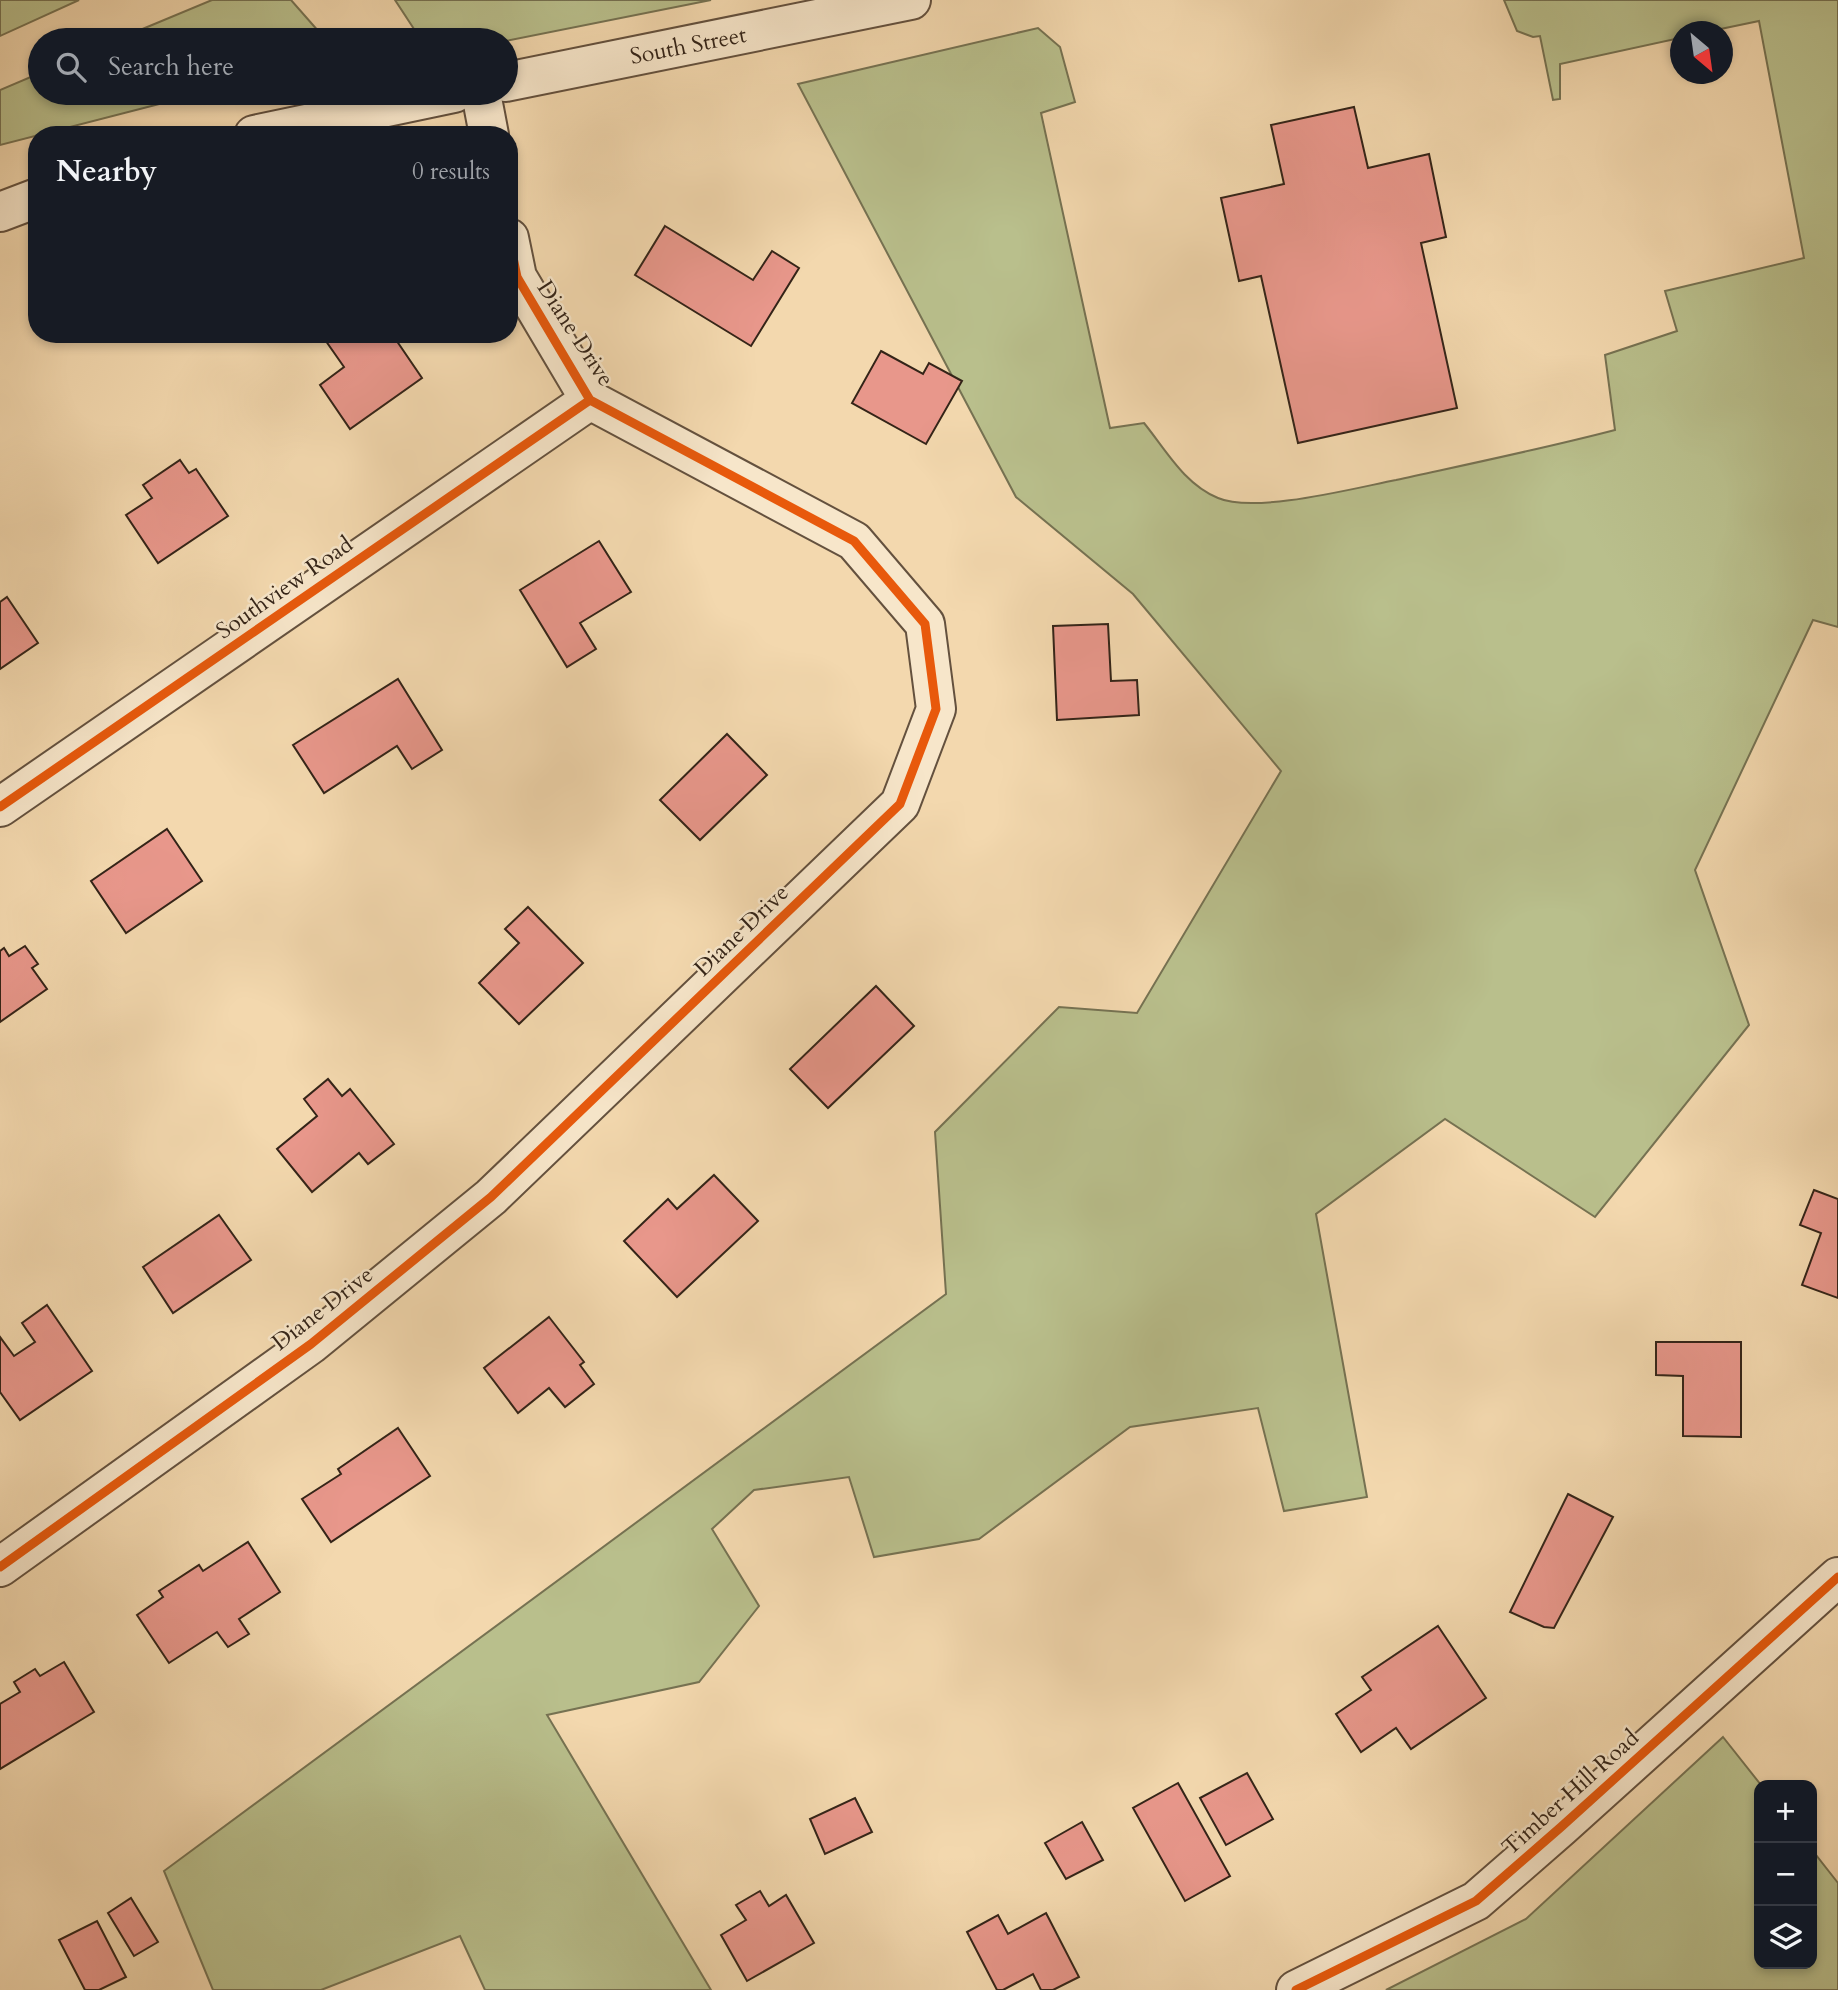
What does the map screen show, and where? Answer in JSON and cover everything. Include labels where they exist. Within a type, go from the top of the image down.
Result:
[{"type":"street","name":"South Street","points":[[518,80],[911,0]]},
{"type":"street","points":[[297,126],[397,105]]},
{"type":"street","points":[[483,105],[487,126]]},
{"type":"street","points":[[0,212],[28,201]]},
{"type":"street","name":"Diane Drive","points":[[0,1567],[311,1343],[491,1197],[900,804],[936,709],[925,624],[854,541],[590,400],[518,278]]},
{"type":"street","name":"Southview Road","points":[[0,807],[590,400]]},
{"type":"street","name":"Timber Hill Road","points":[[1296,1990],[1476,1900],[1838,1577]]},
{"type":"green space","points":[[0,0],[79,0],[0,36]]},
{"type":"green space","points":[[212,0],[291,0],[316,28],[145,28]]},
{"type":"green space","points":[[395,0],[711,0],[518,39],[518,28],[413,28]]},
{"type":"green space","points":[[1504,0],[1838,0],[1838,627],[1813,620],[1695,870],[1749,1025],[1595,1217],[1445,1119],[1316,1214],[1367,1497],[1284,1511],[1258,1408],[1130,1427],[979,1539],[874,1557],[849,1477],[754,1490],[712,1529],[759,1606],[699,1682],[547,1715],[711,1990],[485,1990],[460,1936],[321,1990],[213,1990],[164,1871],[946,1294],[935,1132],[1059,1007],[1137,1013],[1281,771],[1133,594],[1016,497],[798,84],[1038,28],[1060,47],[1075,102],[1041,113],[1110,428],[1144,423],[1185,475],[1206,492],[1235,502],[1256,503],[1306,498],[1396,480],[1615,430],[1605,355],[1677,331],[1665,291],[1804,258],[1759,21],[1733,26],[1733,21],[1670,21],[1670,40],[1560,64],[1560,99],[1553,100],[1540,36],[1533,37],[1517,31]]},
{"type":"green space","points":[[28,78],[28,105],[155,105],[74,126],[28,126],[28,138],[0,145],[0,90]]},
{"type":"green space","points":[[1723,1737],[1757,1780],[1754,1780],[1754,1969],[1817,1969],[1817,1856],[1838,1883],[1838,1990],[1386,1990],[1526,1919]]},
{"type":"building","points":[[1354,107],[1368,168],[1429,154],[1446,237],[1421,243],[1457,408],[1298,443],[1261,276],[1239,281],[1221,198],[1284,184],[1271,125]]},
{"type":"building","points":[[665,226],[753,280],[772,251],[799,268],[751,346],[635,275]]},
{"type":"building","points":[[327,343],[398,343],[422,378],[350,429],[320,385],[344,367]]},
{"type":"building","points":[[881,351],[923,374],[929,363],[962,381],[926,444],[852,403]]},
{"type":"building","points":[[180,460],[189,473],[196,469],[228,516],[158,563],[126,515],[152,498],[143,485]]},
{"type":"building","points":[[599,541],[631,592],[580,623],[596,649],[567,667],[520,590]]},
{"type":"building","points":[[7,597],[38,643],[0,669],[0,602]]},
{"type":"building","points":[[1108,624],[1111,681],[1137,680],[1139,715],[1057,720],[1053,626]]},
{"type":"building","points":[[398,679],[442,750],[412,769],[397,746],[324,793],[293,745]]},
{"type":"building","points":[[727,734],[767,775],[700,840],[660,800]]},
{"type":"building","points":[[167,829],[202,881],[126,933],[91,881]]},
{"type":"building","points":[[528,907],[583,963],[519,1024],[479,983],[519,943],[505,929]]},
{"type":"building","points":[[25,946],[38,964],[32,968],[47,989],[0,1022],[0,951],[4,948],[9,956]]},
{"type":"building","points":[[876,986],[914,1026],[828,1108],[790,1069]]},
{"type":"building","points":[[328,1079],[342,1096],[350,1089],[394,1144],[368,1164],[359,1153],[312,1192],[277,1149],[317,1116],[304,1099]]},
{"type":"building","points":[[714,1175],[758,1221],[677,1297],[624,1241],[668,1199],[677,1209]]},
{"type":"building","points":[[1814,1190],[1838,1199],[1838,1298],[1802,1285],[1821,1233],[1800,1225]]},
{"type":"building","points":[[219,1215],[251,1260],[173,1313],[143,1267]]},
{"type":"building","points":[[47,1305],[92,1371],[20,1420],[0,1392],[0,1337],[14,1356],[35,1342],[22,1323]]},
{"type":"building","points":[[549,1317],[584,1362],[580,1365],[594,1384],[565,1407],[549,1388],[518,1413],[484,1368]]},
{"type":"building","points":[[1656,1342],[1741,1342],[1741,1437],[1683,1436],[1683,1376],[1656,1375]]},
{"type":"building","points":[[398,1428],[430,1476],[331,1542],[302,1499],[341,1474],[338,1469]]},
{"type":"building","points":[[1568,1494],[1613,1517],[1554,1628],[1544,1627],[1510,1612]]},
{"type":"building","points":[[248,1542],[280,1592],[239,1619],[249,1634],[228,1647],[217,1632],[169,1663],[137,1615],[163,1597],[159,1591],[199,1565],[203,1571]]},
{"type":"building","points":[[1438,1626],[1486,1698],[1411,1749],[1396,1728],[1361,1752],[1336,1714],[1371,1690],[1362,1677]]},
{"type":"building","points":[[64,1662],[94,1712],[0,1769],[0,1704],[20,1692],[14,1682],[35,1669],[40,1676]]},
{"type":"building","points":[[1247,1773],[1273,1819],[1226,1845],[1200,1798]]},
{"type":"building","points":[[1178,1783],[1230,1876],[1185,1901],[1133,1808]]},
{"type":"building","points":[[855,1798],[872,1832],[825,1854],[810,1819]]},
{"type":"building","points":[[1082,1822],[1103,1860],[1066,1879],[1045,1843]]},
{"type":"building","points":[[760,1891],[769,1906],[786,1895],[814,1943],[747,1981],[721,1935],[746,1920],[736,1905]]},
{"type":"building","points":[[131,1898],[158,1942],[134,1956],[108,1913]]},
{"type":"building","points":[[1046,1913],[1079,1977],[1053,1990],[1041,1990],[1033,1974],[1003,1990],[997,1990],[967,1932],[998,1915],[1008,1934]]},
{"type":"building","points":[[97,1921],[126,1977],[99,1990],[85,1990],[59,1940]]},
{"type":"cycle path","points":[[0,1567],[311,1344],[491,1197],[900,804],[936,709],[925,624],[854,541],[590,400],[518,279]]},
{"type":"cycle path","points":[[0,807],[590,400]]},
{"type":"cycle path","points":[[1296,1990],[1476,1901],[1838,1577]]}]
